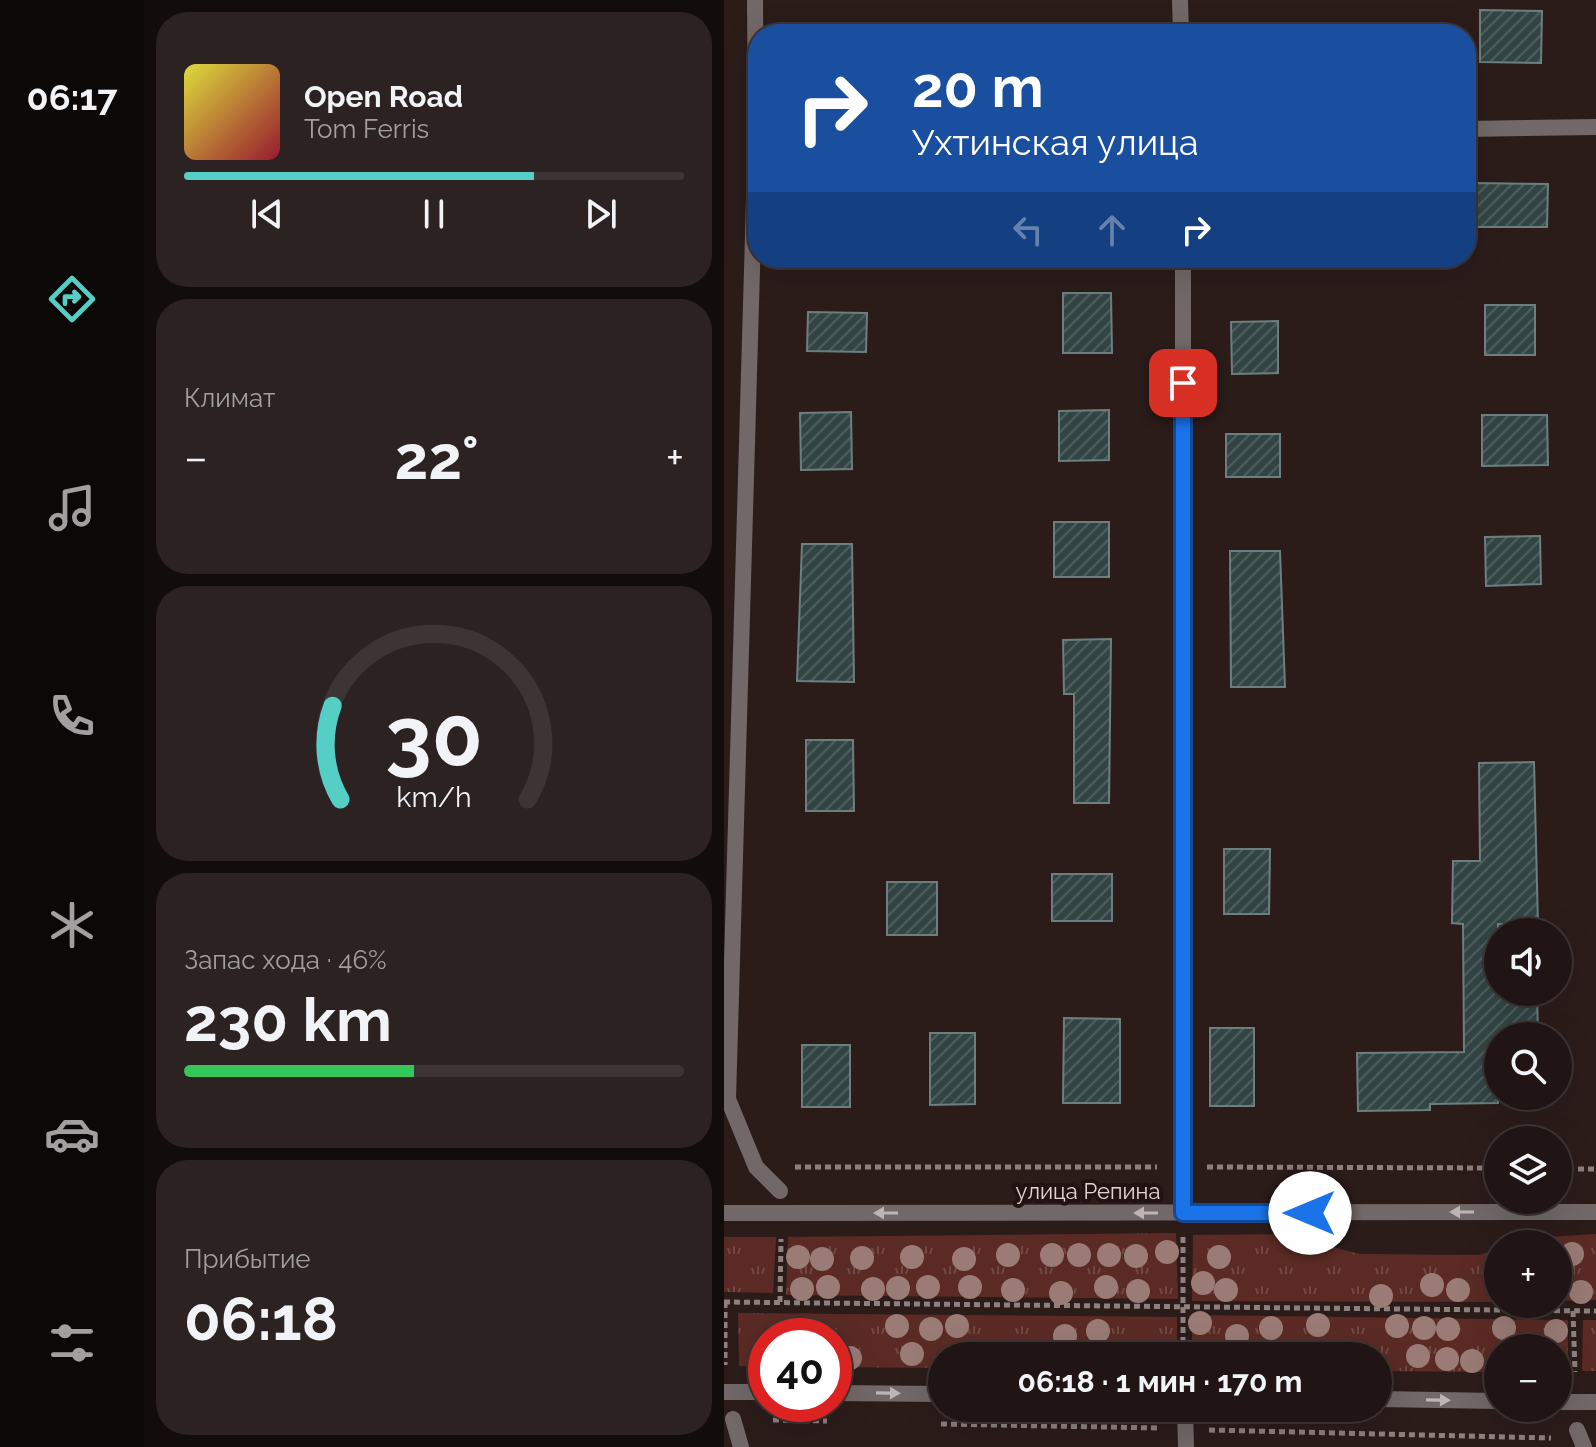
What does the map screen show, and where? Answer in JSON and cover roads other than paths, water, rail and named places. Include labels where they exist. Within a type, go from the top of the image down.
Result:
[{"type":"street","points":[[755,0],[755,24]]},
{"type":"street","points":[[1180,0],[1181,24]]},
{"type":"street","points":[[1476,129],[1596,127]]},
{"type":"street","points":[[753,268],[728,1099],[756,1167],[780,1191]]},
{"type":"street","points":[[1183,268],[1183,1213]]},
{"type":"street","name":"улица Репина","points":[[724,1213],[1596,1212]]},
{"type":"street","points":[[724,1392],[748,1392]]},
{"type":"street","points":[[852,1393],[928,1394]]},
{"type":"street","points":[[1392,1399],[1484,1401]]},
{"type":"street","points":[[1572,1402],[1596,1402]]},
{"type":"street","points":[[733,1419],[741,1447]]},
{"type":"street","points":[[1185,1422],[1186,1447]]},
{"type":"street","points":[[1577,1430],[1584,1447]]}]
